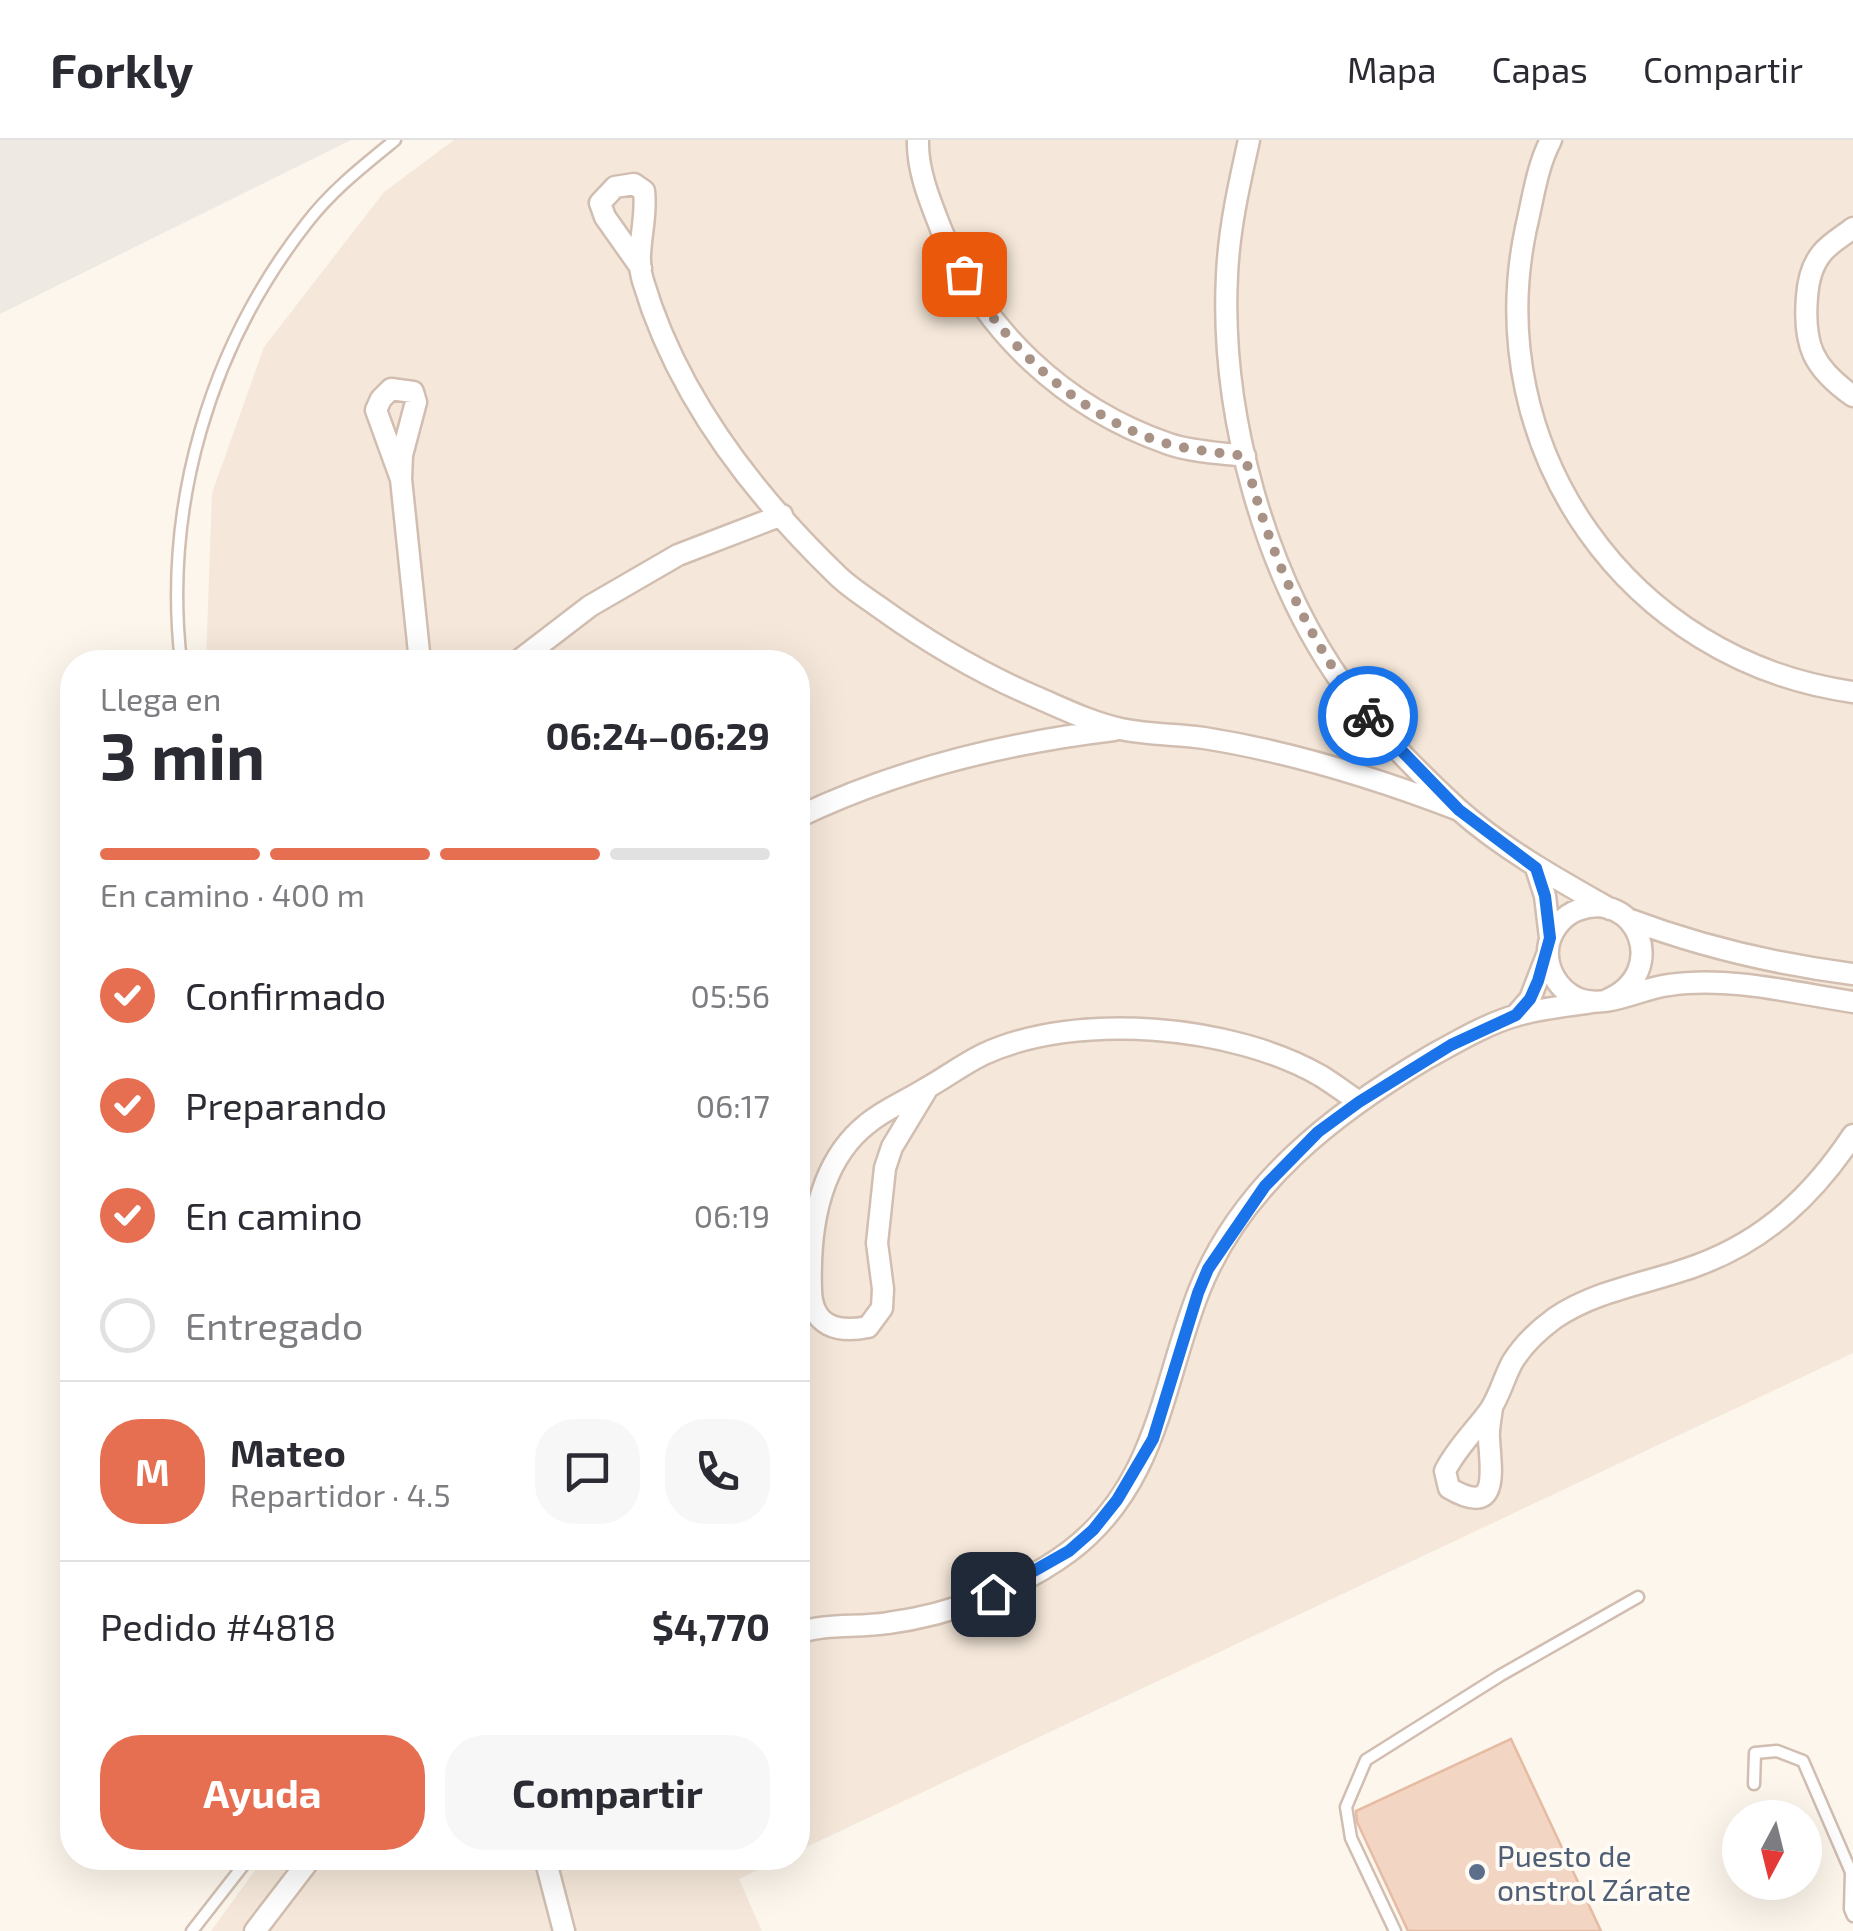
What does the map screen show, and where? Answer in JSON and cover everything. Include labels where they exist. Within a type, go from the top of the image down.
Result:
[{"type":"street","points":[[918,140],[922,175],[950,250],[999,329],[1034,365],[1072,396],[1122,424],[1172,445],[1245,456]]},
{"type":"street","points":[[1249,140],[1233,208],[1226,278],[1234,394],[1245,456],[1272,547],[1308,624],[1343,684],[1459,810],[1536,868],[1619,914],[1739,956],[1853,974]]},
{"type":"street","points":[[1547,144],[1520,260],[1516,300],[1527,396],[1542,445],[1565,496],[1614,567],[1665,615],[1697,636],[1778,674],[1853,692]]},
{"type":"street","points":[[1853,228],[1824,250],[1815,264],[1808,285],[1805,326],[1809,347],[1822,369],[1853,396]]},
{"type":"street","points":[[640,268],[664,342],[706,418],[743,473],[839,578],[921,638],[987,676],[1120,729],[1270,750],[1383,780],[1459,810]]},
{"type":"street","points":[[401,479],[419,650]]},
{"type":"street","points":[[533,650],[590,606],[678,554],[782,515]]},
{"type":"street","points":[[1045,740],[1050,703]]},
{"type":"street","points":[[810,812],[893,778],[976,754],[1120,729]]},
{"type":"street","points":[[1383,780],[1401,750]]},
{"type":"street","points":[[1516,1015],[1530,999],[1549,946],[1568,915],[1581,908],[1619,914],[1637,930],[1643,958],[1632,985],[1600,1001],[1578,998],[1556,980],[1549,946],[1545,896],[1536,868]]},
{"type":"street","points":[[810,1627],[887,1624],[948,1610],[993,1594],[1036,1572],[1093,1530],[1117,1500],[1153,1439],[1198,1293],[1238,1222],[1288,1159],[1318,1132],[1451,1045],[1516,1015],[1670,984],[1710,983],[1853,1002]]},
{"type":"street","points":[[927,1088],[892,1147],[886,1168],[876,1243],[882,1308],[868,1327],[844,1332],[820,1319],[811,1298],[816,1206],[839,1155],[864,1126],[927,1088],[985,1054],[1024,1040],[1080,1031],[1169,1032],[1250,1048],[1320,1075],[1359,1102]]},
{"type":"street","points":[[1492,1407],[1513,1360],[1544,1326],[1592,1299],[1699,1265],[1746,1243],[1809,1194],[1853,1135]]},
{"type":"street","points":[[256,1931],[302,1870]]},
{"type":"street","points":[[549,1870],[564,1931]]},
{"type":"lane","points":[[180,650],[175,611],[177,545],[188,478],[224,360],[258,296],[306,223],[350,176],[395,140]]},
{"type":"lane","points":[[1394,1931],[1351,1838],[1346,1807],[1366,1760],[1500,1675],[1638,1597]]},
{"type":"lane","points":[[1754,1784],[1756,1754],[1777,1751],[1803,1761],[1851,1872],[1853,1916]]},
{"type":"lane","points":[[192,1931],[240,1870]]},
{"type":"shaded area","points":[[0,140],[351,140],[0,314]]},
{"type":"shaded area","points":[[454,140],[1853,140],[1853,1353],[810,1845],[810,650],[206,650],[212,493],[264,347],[384,192]]},
{"type":"shaded area","points":[[255,1870],[758,1870],[739,1879],[762,1931],[211,1931]]},
{"type":"building","name":"Puesto de onstrol Zárate","points":[[1511,1739],[1601,1931],[1408,1931],[1357,1822],[1356,1811]]},
{"type":"way so far","points":[[964,274],[999,329],[1072,396],[1122,424],[1172,445],[1245,456],[1259,511],[1279,564],[1343,684],[1368,716]]},
{"type":"place","name":"Puesto de onstrol Zárate","points":[[1477,1872]]},
{"type":"route","points":[[993,1594],[1069,1551],[1093,1530],[1117,1500],[1153,1439],[1208,1269],[1238,1222],[1288,1159],[1318,1132],[1408,1070],[1516,1015],[1530,999],[1538,981],[1550,938],[1545,896],[1536,868],[1459,810],[1368,716]]}]
